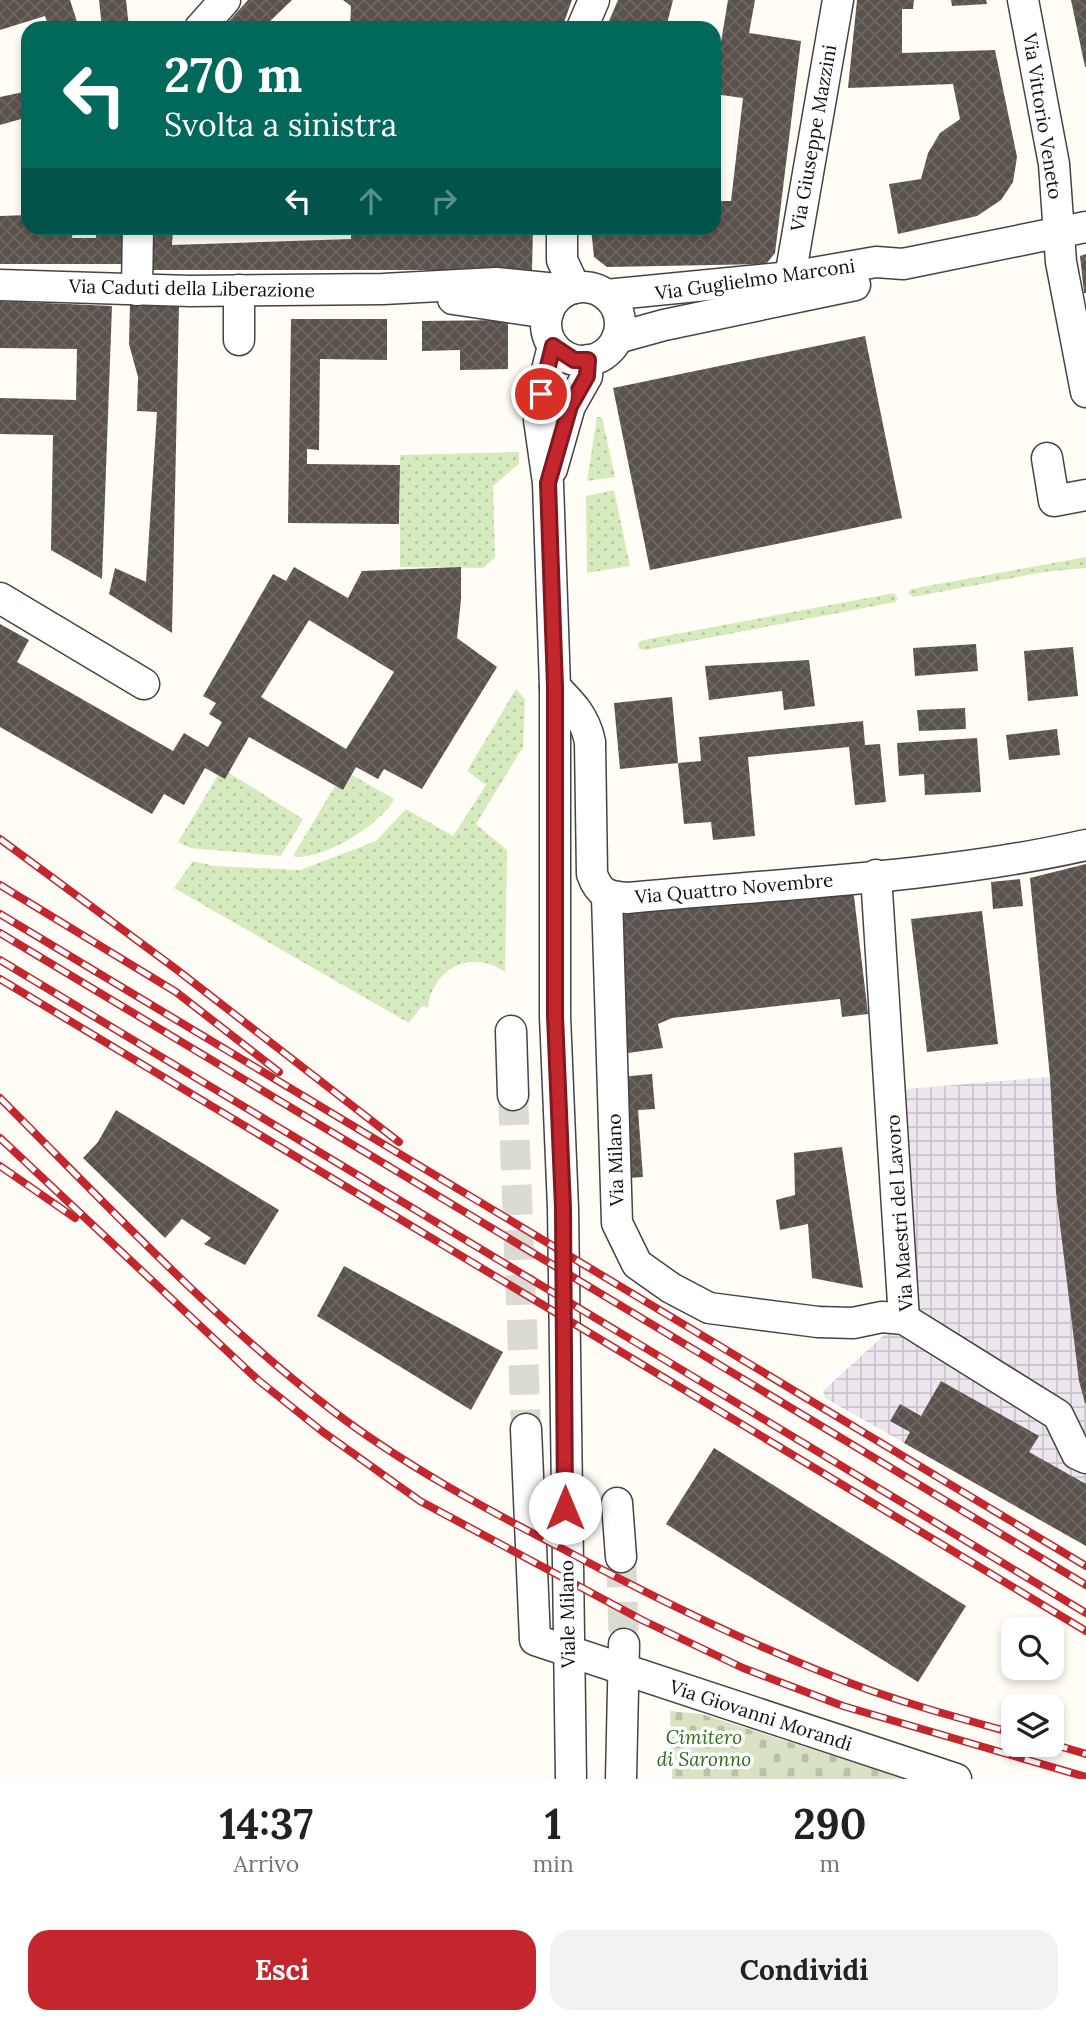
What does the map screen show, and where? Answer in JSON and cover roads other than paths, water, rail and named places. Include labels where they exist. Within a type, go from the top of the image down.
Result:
[{"type":"street","points":[[206,21],[225,0]]},
{"type":"street","points":[[585,21],[594,0]]},
{"type":"street","name":"Via Giuseppe Mazzini","points":[[790,277],[838,0]]},
{"type":"street","name":"Via Vittorio Veneto","points":[[1023,0],[1054,164],[1073,230],[1061,262],[1086,392]]},
{"type":"street","name":"Via Guglielmo Marconi","points":[[606,295],[790,277],[876,262],[903,264],[1073,230]]},
{"type":"street","points":[[136,289],[138,235]]},
{"type":"street","points":[[562,235],[562,260],[571,289]]},
{"type":"street","name":"Via Guglielmo Marconi","points":[[617,338],[664,325],[881,279],[903,264]]},
{"type":"street","name":"Via Caduti della Liberazione","points":[[0,285],[239,290],[383,289],[496,283],[571,289]]},
{"type":"street","name":"Via Caduti della Liberazione","points":[[383,289],[548,313]]},
{"type":"street","points":[[571,289],[595,289],[606,295],[620,319],[617,338],[601,356],[574,360],[553,346],[547,331],[548,313],[559,296],[571,289]]},
{"type":"street","points":[[239,290],[239,340]]},
{"type":"street","name":"Viale Milano","points":[[553,346],[541,394],[539,420],[548,483],[555,687],[555,1016],[563,1208],[567,1649],[571,1779]]},
{"type":"street","name":"Viale Milano","points":[[548,483],[570,406],[587,376],[588,360]]},
{"type":"street","points":[[1047,458],[1054,501],[1086,495]]},
{"type":"street","points":[[0,598],[144,684]]},
{"type":"street","name":"Via Quattro Novembre","points":[[555,687],[579,711],[587,727],[590,742],[592,874],[597,889],[607,896],[627,898],[876,875],[1031,858],[1086,845]]},
{"type":"street","name":"Via Maestri del Lavoro","points":[[876,875],[904,1319],[1058,1415],[1077,1454],[1086,1458]]},
{"type":"street","name":"Via Milano","points":[[607,896],[617,1223],[637,1264],[671,1288],[709,1308],[818,1322],[853,1323],[882,1317],[904,1319]]},
{"type":"street","points":[[511,1031],[513,1095]]},
{"type":"street","name":"Via Giovanni Morandi","points":[[526,1429],[535,1640],[567,1649],[624,1657],[956,1779]]},
{"type":"street","points":[[617,1503],[621,1557]]},
{"type":"street","points":[[621,1779],[624,1657]]},
{"type":"tunnel","points":[[513,1095],[526,1429]]},
{"type":"tunnel","points":[[621,1557],[624,1644]]},
{"type":"railway","points":[[0,839],[176,969],[399,1142]]},
{"type":"railway","points":[[0,885],[176,992],[279,1072]]},
{"type":"railway","points":[[0,914],[1086,1566]]},
{"type":"railway","points":[[0,933],[1086,1585]]},
{"type":"railway","points":[[0,960],[1086,1613]]},
{"type":"railway","points":[[0,979],[1086,1631]]},
{"type":"railway","points":[[0,1098],[161,1260],[245,1338],[333,1411],[416,1468],[598,1568],[740,1637],[870,1690],[1001,1730]]},
{"type":"railway","points":[[0,1138],[258,1380],[323,1432],[420,1501],[642,1620],[743,1668],[843,1706],[1086,1777]]},
{"type":"railway","points":[[0,1166],[75,1218]]},
{"type":"railway","points":[[1064,1748],[1086,1754]]},
{"type":"park label","name":"Cimitero di Saronno","points":[[704,1748]]}]
